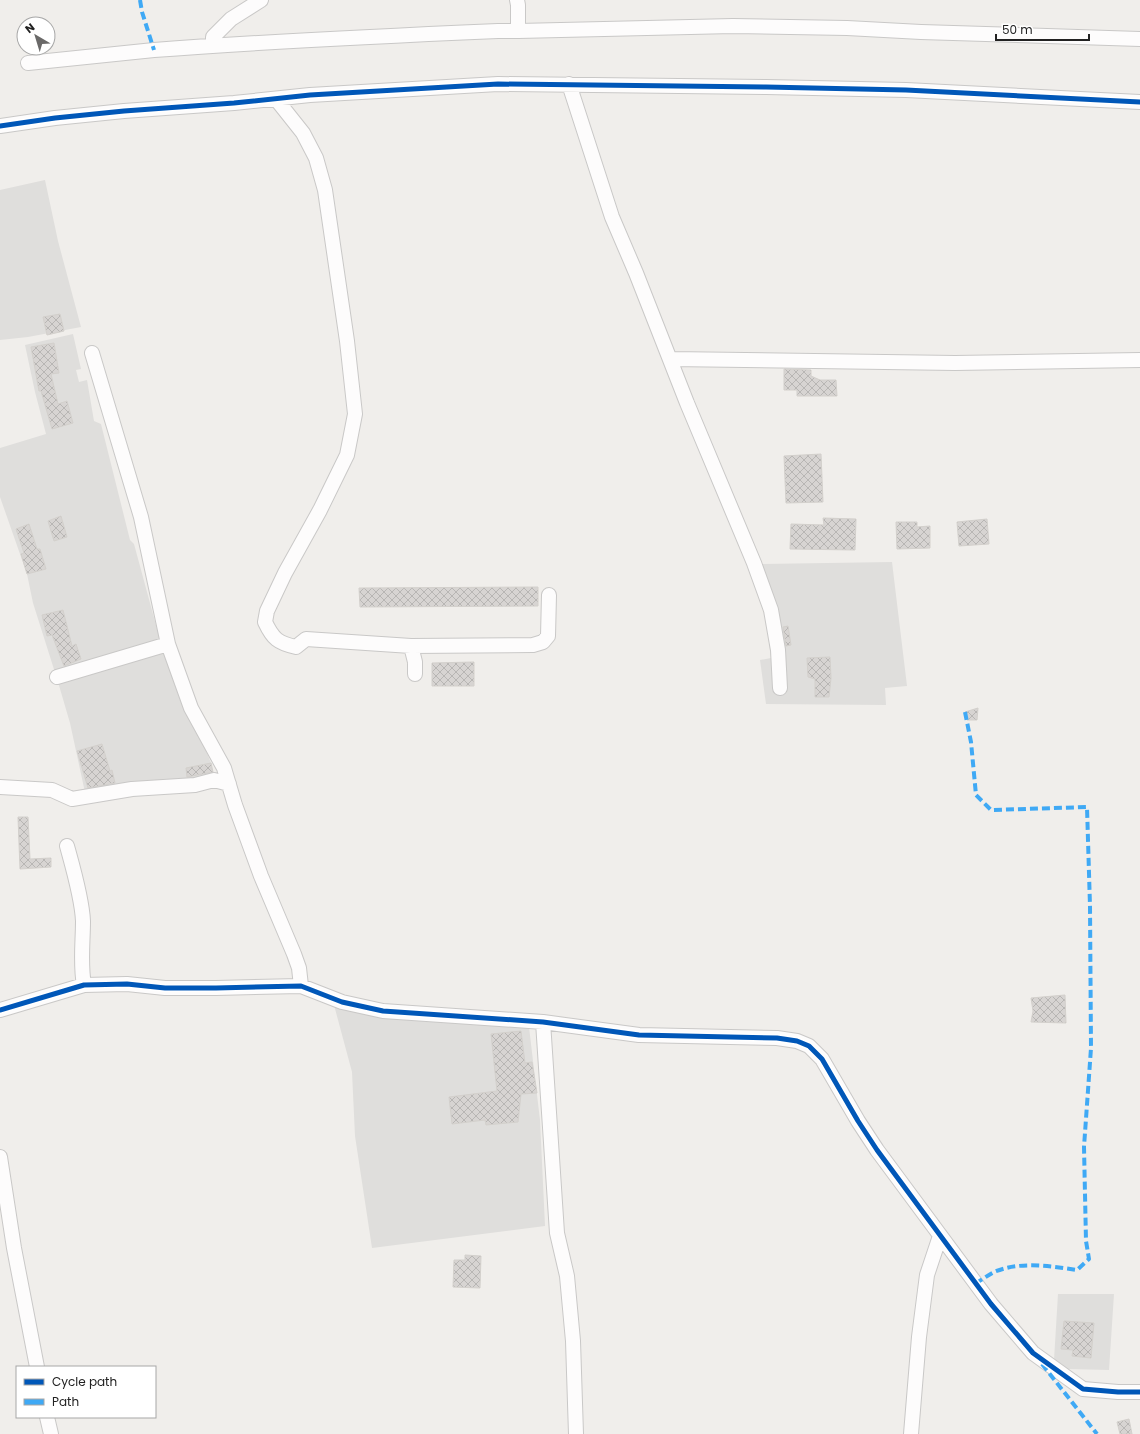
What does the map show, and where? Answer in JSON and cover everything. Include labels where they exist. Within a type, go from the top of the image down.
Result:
[{"type":"street","points":[[213,46],[213,37],[231,19],[261,0]]},
{"type":"street","points":[[517,0],[518,31]]},
{"type":"street","points":[[28,63],[154,50],[490,31],[733,26],[847,28],[921,32],[1140,39]]},
{"type":"street","points":[[0,126],[55,118],[124,111],[310,95],[498,84],[906,90],[1140,102]]},
{"type":"street","points":[[569,84],[612,217],[754,563],[771,610],[778,650],[780,688]]},
{"type":"street","points":[[276,99],[303,133],[316,158],[325,190],[347,341],[355,414],[347,455],[320,510],[285,573],[267,611],[265,622],[276,640],[283,644],[296,647],[306,639],[411,646],[533,645],[543,642],[548,636],[549,595]]},
{"type":"street","points":[[92,353],[141,517],[168,644],[191,708],[224,768],[261,876],[299,968],[301,986]]},
{"type":"street","points":[[670,359],[955,363],[1140,360]]},
{"type":"street","points":[[57,677],[168,644]]},
{"type":"street","points":[[411,646],[415,662],[415,674]]},
{"type":"street","points":[[0,787],[52,790],[72,799],[132,789],[195,784],[214,780],[229,784]]},
{"type":"street","points":[[67,846],[76,881],[82,920],[82,976],[84,985]]},
{"type":"street","points":[[0,1010],[84,985],[128,984],[165,988],[301,986],[342,1002],[383,1011],[543,1022],[638,1035],[778,1038],[797,1041],[809,1046],[822,1059],[858,1121],[877,1150],[991,1304],[1034,1353],[1083,1389],[1140,1392]]},
{"type":"street","points":[[543,1022],[557,1233],[568,1276],[573,1341],[576,1434]]},
{"type":"street","points":[[0,1157],[14,1248],[37,1366]]},
{"type":"street","points":[[911,1434],[919,1337],[927,1275],[940,1236]]},
{"type":"street","points":[[47,1418],[51,1434]]},
{"type":"shaded area","points":[[45,180],[58,241],[81,327],[28,337],[0,340],[0,190]]},
{"type":"shaded area","points":[[73,334],[81,369],[76,370],[79,382],[87,380],[94,421],[101,424],[130,540],[134,544],[163,651],[180,700],[198,731],[211,763],[214,780],[86,797],[70,723],[33,603],[27,574],[0,497],[0,448],[46,434],[25,345]]},
{"type":"shaded area","points":[[892,562],[907,686],[885,688],[886,705],[766,704],[760,660],[771,658],[759,564]]},
{"type":"shaded area","points":[[334,1005],[420,1021],[484,1023],[529,1027],[540,1120],[545,1226],[372,1248],[355,1136],[352,1072]]},
{"type":"shaded area","points":[[1058,1294],[1114,1294],[1109,1370],[1067,1369],[1054,1360]]},
{"type":"building","points":[[60,314],[64,331],[47,335],[43,317]]},
{"type":"building","points":[[54,343],[59,373],[51,374],[58,404],[67,401],[73,423],[52,429],[41,391],[39,391],[31,347]]},
{"type":"building","points":[[784,369],[811,370],[811,376],[820,380],[836,380],[837,396],[797,396],[797,390],[784,390]]},
{"type":"building","points":[[821,454],[823,502],[786,503],[784,456]]},
{"type":"building","points":[[61,516],[67,537],[54,541],[48,521]]},
{"type":"building","points":[[823,518],[856,519],[855,550],[790,549],[791,524],[824,525]]},
{"type":"building","points":[[987,519],[989,544],[959,546],[957,522]]},
{"type":"building","points":[[896,522],[917,522],[917,527],[930,526],[930,548],[897,549]]},
{"type":"building","points":[[29,524],[37,549],[40,549],[46,569],[27,574],[21,554],[24,553],[16,529]]},
{"type":"building","points":[[538,587],[538,606],[360,607],[359,588]]},
{"type":"building","points":[[63,610],[72,646],[76,644],[81,659],[64,666],[52,635],[47,636],[42,615]]},
{"type":"building","points":[[788,626],[791,645],[786,646],[783,627]]},
{"type":"building","points":[[830,657],[831,678],[829,697],[815,697],[815,679],[808,677],[807,658]]},
{"type":"building","points":[[474,662],[474,686],[432,686],[432,663]]},
{"type":"building","points":[[978,708],[977,720],[967,720],[965,712]]},
{"type":"building","points":[[102,744],[110,771],[112,770],[115,783],[88,788],[77,751]]},
{"type":"building","points":[[211,763],[213,772],[187,777],[186,768]]},
{"type":"building","points":[[18,817],[28,817],[30,859],[51,858],[51,867],[20,869]]},
{"type":"building","points":[[1065,995],[1066,1023],[1031,1022],[1033,1011],[1031,998]]},
{"type":"building","points":[[521,1031],[525,1063],[532,1062],[537,1093],[521,1094],[518,1122],[486,1125],[485,1120],[452,1124],[449,1097],[497,1091],[491,1034]]},
{"type":"building","points":[[465,1255],[481,1256],[480,1288],[453,1287],[454,1260],[465,1260]]},
{"type":"building","points":[[1064,1321],[1094,1323],[1091,1358],[1072,1356],[1073,1350],[1061,1349]]},
{"type":"building","points":[[1129,1419],[1132,1434],[1120,1434],[1117,1422]]},
{"type":"marked path","points":[[140,0],[142,12],[154,50]]},
{"type":"marked path","points":[[965,712],[971,742],[976,795],[991,810],[1087,807],[1090,906],[1091,1048],[1084,1147],[1086,1241],[1089,1259],[1077,1270],[1035,1265],[1014,1266],[994,1272],[976,1283]]},
{"type":"marked path","points":[[1042,1364],[1097,1434]]},
{"type":"cycle path","points":[[0,126],[55,118],[124,111],[234,103],[310,95],[498,84],[906,90],[1140,102]]},
{"type":"cycle path","points":[[0,1010],[84,985],[127,984],[165,988],[301,986],[342,1002],[383,1011],[543,1022],[639,1035],[777,1038],[797,1041],[809,1046],[822,1059],[858,1121],[877,1150],[991,1304],[1033,1353],[1083,1389],[1140,1392]]}]
